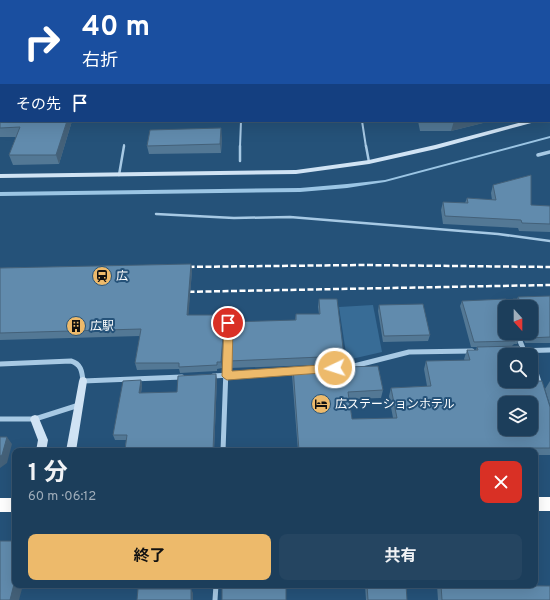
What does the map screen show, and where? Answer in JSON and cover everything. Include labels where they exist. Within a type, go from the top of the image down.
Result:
[{"type":"highway","points":[[538,504],[550,504]]},
{"type":"highway","points":[[0,505],[12,505]]},
{"type":"street","points":[[0,176],[296,172],[369,162],[436,147],[529,122]]},
{"type":"street","points":[[538,155],[550,152]]},
{"type":"street","points":[[223,448],[228,323]]},
{"type":"street","points":[[538,352],[550,350]]},
{"type":"street","points":[[335,368],[350,367],[409,352],[478,351]]},
{"type":"street","points":[[0,364],[70,361],[77,363],[82,371],[83,381],[72,448]]},
{"type":"street","points":[[205,376],[227,376],[304,370]]},
{"type":"street","points":[[83,381],[190,377]]},
{"type":"street","points":[[538,379],[542,391]]},
{"type":"street","points":[[0,419],[35,419],[79,405]]},
{"type":"street","points":[[35,419],[43,440],[42,448]]},
{"type":"street","points":[[215,600],[216,588]]},
{"type":"lane","points":[[240,161],[241,122]]},
{"type":"lane","points":[[362,122],[369,162]]},
{"type":"lane","points":[[119,174],[124,145]]},
{"type":"lane","points":[[156,214],[234,218],[290,217],[498,234],[550,241]]},
{"type":"shaded area","points":[[373,305],[382,352],[347,360],[339,307]]},
{"type":"building","points":[[0,122],[67,122],[56,155],[9,155],[20,127],[0,128]]},
{"type":"building","points":[[221,128],[220,144],[147,146],[150,130]]},
{"type":"building","points":[[531,175],[531,205],[550,206],[550,224],[522,223],[521,220],[445,216],[443,202],[468,203],[467,198],[496,200],[493,185]]},
{"type":"building","points":[[191,264],[187,315],[220,315],[220,323],[224,323],[221,362],[217,362],[217,365],[179,367],[179,363],[135,363],[141,329],[0,333],[0,268]]},
{"type":"building","points":[[550,296],[550,337],[538,338],[538,300],[513,300],[519,299],[518,297]]},
{"type":"building","points":[[319,299],[337,299],[344,356],[229,361],[230,322],[296,320],[296,314],[320,314]]},
{"type":"building","points":[[506,299],[507,300],[498,300],[498,340],[515,341],[474,342],[462,301]]},
{"type":"building","points":[[423,304],[430,335],[384,336],[379,305]]},
{"type":"building","points":[[519,346],[520,348],[498,348],[498,388],[538,388],[538,381],[542,381],[550,407],[550,448],[299,448],[293,367],[346,363],[346,367],[378,366],[383,390],[348,392],[352,419],[397,418],[391,388],[431,386],[426,361],[470,360],[467,350],[478,350],[477,347]]},
{"type":"building","points":[[216,374],[213,448],[125,448],[127,435],[113,435],[123,381],[141,380],[139,393],[177,392],[178,376]]},
{"type":"building","points":[[0,437],[7,437],[2,455],[0,456]]},
{"type":"building","points":[[0,541],[12,541],[13,588],[10,600],[0,600]]},
{"type":"building","points":[[538,586],[550,586],[550,600],[442,600],[441,588],[538,588]]},
{"type":"building","points":[[222,588],[286,588],[286,600],[222,600]]},
{"type":"building","points":[[367,588],[406,588],[407,600],[368,600]]},
{"type":"building","points":[[138,589],[191,589],[191,600],[137,600]]},
{"type":"waterway","points":[[0,194],[300,190],[347,186],[385,181],[550,137]]},
{"type":"railway","points":[[180,267],[362,265],[550,267]]},
{"type":"railway","points":[[180,292],[550,285]]},
{"type":"place","name":"広","points":[[102,276]]},
{"type":"place","name":"広駅","points":[[76,326]]},
{"type":"place","name":"広ステーションホテル","points":[[321,404]]},
{"type":"route","points":[[228,323],[227,376],[335,368]]}]
